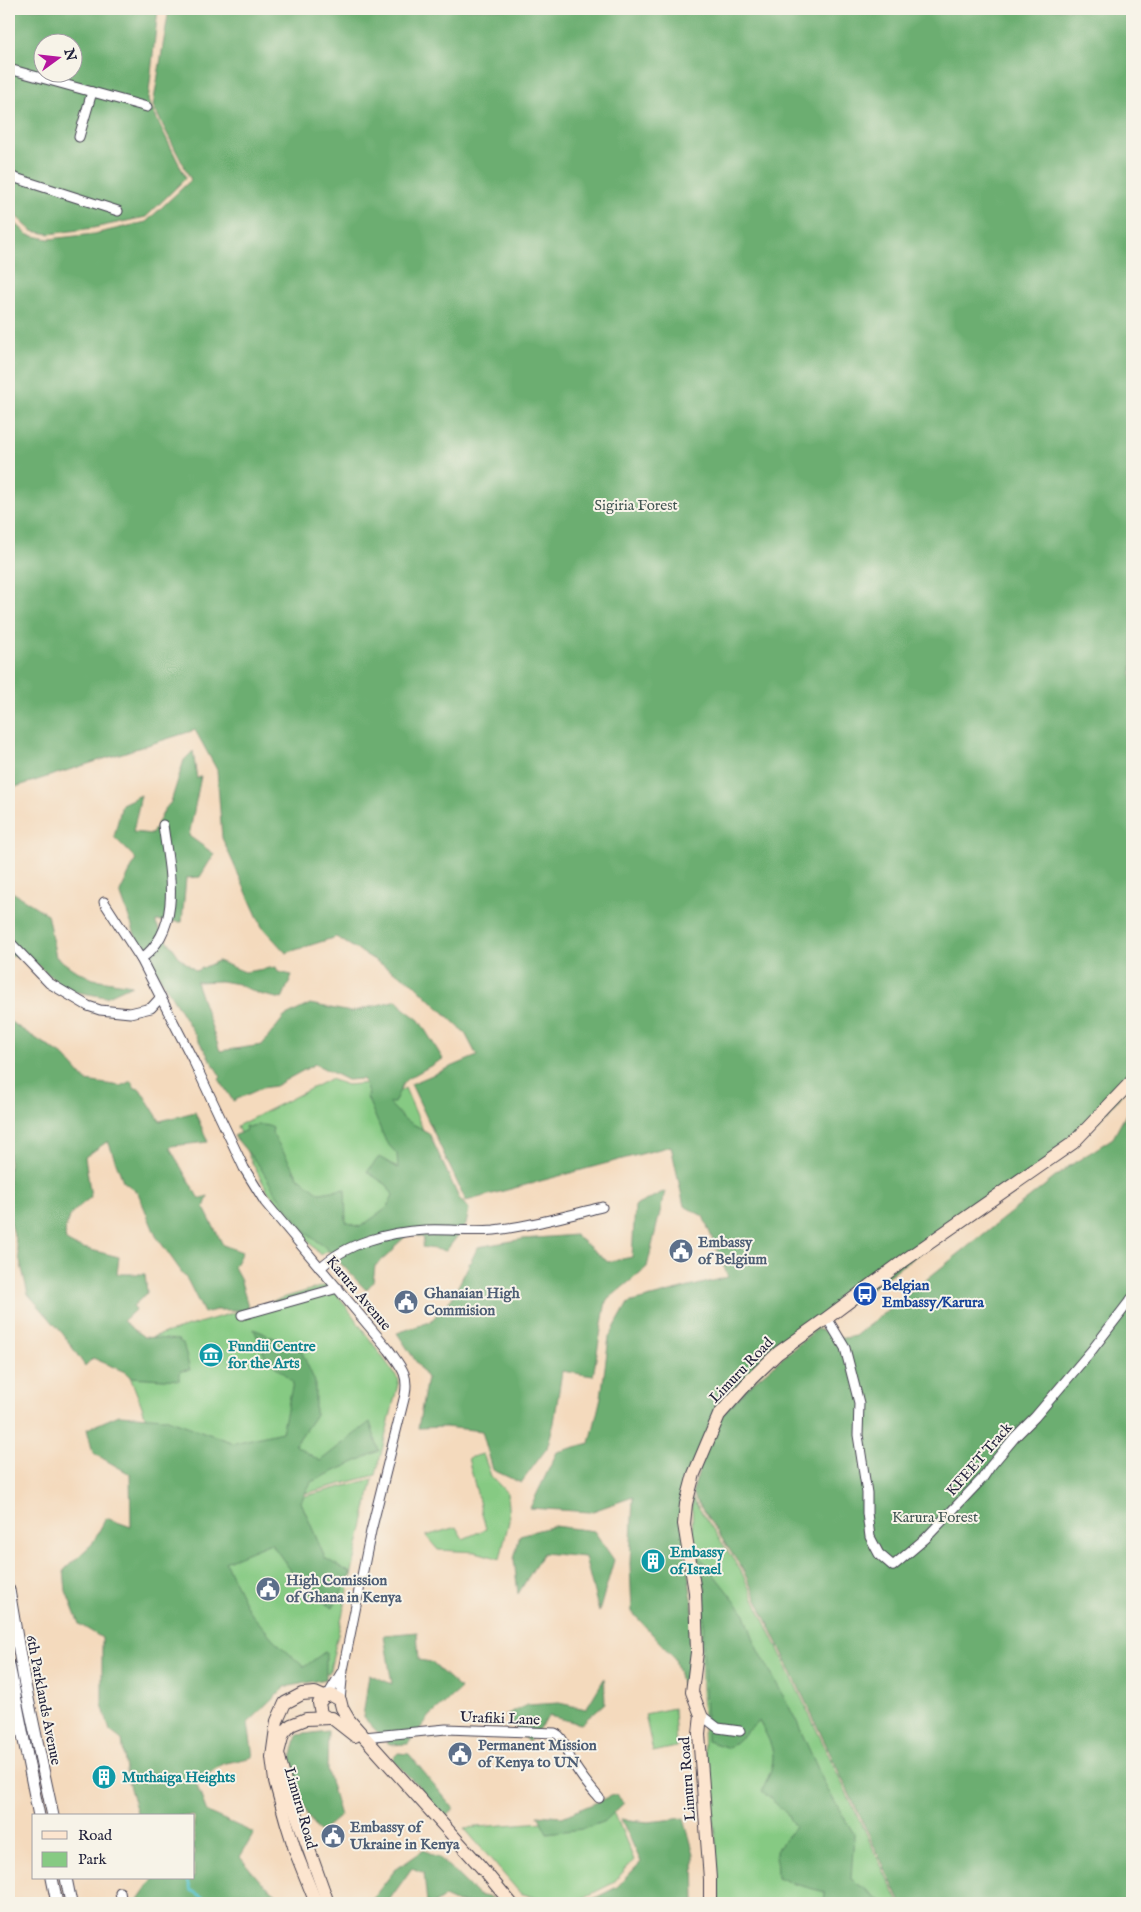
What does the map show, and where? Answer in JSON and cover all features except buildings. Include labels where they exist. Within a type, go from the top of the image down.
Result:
[{"type":"main road","name":"Limuru Road","points":[[710,1903],[710,1879],[699,1734],[701,1715],[692,1692],[697,1652],[695,1592],[684,1524],[686,1504],[694,1474],[719,1415],[751,1379],[778,1353],[892,1269],[1073,1143],[1132,1081]]},
{"type":"main road","name":"Limuru Road","points":[[316,1903],[289,1830],[275,1781],[272,1757],[277,1721],[285,1703],[302,1694],[315,1693],[326,1696]]},
{"type":"main road","points":[[505,1903],[476,1867],[384,1765],[353,1733],[319,1711],[319,1703],[326,1696],[335,1695],[349,1720],[511,1903]]},
{"type":"main road","points":[[328,1903],[316,1874],[282,1774],[278,1753],[283,1734],[291,1725],[306,1719],[330,1718],[339,1714],[341,1704]]},
{"type":"street","points":[[9,69],[147,107]]},
{"type":"street","points":[[79,137],[92,92]]},
{"type":"street","points":[[9,176],[118,211]]},
{"type":"street","points":[[143,962],[167,926],[170,909],[170,874],[163,825]]},
{"type":"street","name":"Karura Avenue","points":[[104,902],[143,962],[194,1062],[244,1168],[265,1202],[389,1350],[403,1370],[407,1384],[371,1531],[343,1670],[341,1704]]},
{"type":"street","points":[[9,941],[49,983],[88,1006],[100,1010],[130,1013],[151,1008],[161,997]]},
{"type":"street","points":[[320,1268],[331,1258],[362,1243],[404,1232],[499,1229],[538,1223],[602,1207]]},
{"type":"street","points":[[242,1315],[338,1288]]},
{"type":"street","name":"KFEET Track","points":[[827,1318],[845,1348],[859,1403],[858,1436],[867,1493],[870,1537],[879,1554],[893,1566],[926,1538],[982,1479],[990,1466],[1092,1350],[1132,1298]]},
{"type":"street","name":"6th Parklands Avenue","points":[[9,1590],[24,1680],[52,1814]]},
{"type":"street","name":"6th Parklands Avenue","points":[[9,1665],[39,1814]]},
{"type":"street","name":"Karura Avenue","points":[[326,1696],[343,1670]]},
{"type":"street","points":[[701,1715],[718,1728],[740,1731]]},
{"type":"street","name":"Urafiki Lane","points":[[364,1737],[446,1729],[555,1733],[563,1741],[578,1772],[599,1798]]},
{"type":"street","points":[[52,1880],[57,1903]]},
{"type":"street","points":[[66,1880],[71,1903]]},
{"type":"street","points":[[120,1892],[122,1903]]},
{"type":"green space","points":[[9,9],[158,9],[148,101],[186,178],[146,217],[93,228],[49,234],[32,231],[9,210]]},
{"type":"green space","name":"Sigiria Forest","points":[[169,9],[1132,9],[1132,1079],[1118,1099],[1080,1139],[816,1328],[767,1366],[722,1415],[755,1381],[817,1329],[844,1338],[855,1336],[1068,1167],[1113,1138],[1132,1103],[1132,1903],[901,1903],[743,1570],[692,1494],[704,1453],[719,1421],[691,1477],[685,1547],[693,1609],[690,1716],[675,1659],[632,1612],[630,1564],[633,1497],[590,1512],[530,1508],[557,1452],[590,1443],[601,1397],[609,1337],[628,1303],[728,1277],[703,1216],[684,1206],[671,1146],[466,1201],[411,1084],[477,1056],[465,1033],[413,983],[336,937],[286,953],[262,927],[222,838],[217,770],[195,730],[9,789],[9,217],[28,235],[49,239],[94,234],[146,222],[191,180],[153,106]]},
{"type":"green space","points":[[193,751],[197,779],[201,776],[189,836],[214,854],[200,877],[186,878],[182,922],[156,921],[156,924],[180,958],[196,971],[218,961],[245,972],[276,967],[278,972],[292,975],[282,999],[259,994],[238,984],[221,981],[196,982],[220,1051],[262,1045],[284,1017],[310,1004],[351,1012],[397,1000],[403,1008],[419,1020],[443,1059],[407,1079],[403,1083],[394,1103],[389,1103],[404,1119],[429,1133],[459,1198],[469,1209],[466,1225],[446,1251],[422,1247],[424,1238],[409,1233],[394,1247],[394,1250],[375,1266],[373,1282],[366,1290],[325,1247],[310,1236],[277,1195],[260,1167],[234,1136],[246,1130],[245,1126],[261,1125],[273,1128],[272,1133],[299,1178],[320,1193],[345,1189],[346,1222],[360,1227],[387,1208],[393,1195],[387,1185],[367,1172],[379,1157],[398,1168],[397,1154],[386,1142],[366,1095],[369,1096],[363,1079],[347,1080],[315,1064],[275,1086],[262,1088],[233,1101],[219,1079],[221,1077],[137,940],[120,892],[136,859],[114,837],[122,804],[141,795],[133,832],[152,834],[165,809],[171,802],[184,760]]},
{"type":"green space","points":[[9,890],[47,914],[56,957],[73,969],[93,979],[132,985],[106,997],[65,990],[30,958],[9,956]]},
{"type":"green space","points":[[9,1021],[65,1057],[86,1081],[121,1086],[131,1081],[135,1088],[140,1089],[160,1121],[195,1112],[208,1142],[171,1146],[170,1148],[199,1199],[208,1196],[204,1208],[223,1245],[242,1252],[234,1267],[240,1278],[249,1310],[216,1310],[204,1313],[188,1281],[156,1236],[138,1193],[123,1181],[108,1141],[85,1157],[91,1197],[71,1215],[65,1233],[66,1241],[75,1246],[119,1257],[117,1274],[145,1274],[147,1293],[133,1306],[135,1310],[123,1321],[144,1337],[179,1340],[183,1343],[190,1370],[180,1371],[180,1380],[130,1377],[125,1372],[93,1358],[85,1366],[63,1334],[28,1294],[9,1214]]},
{"type":"green space","points":[[330,1079],[347,1085],[370,1083],[394,1095],[405,1088],[462,1220],[375,1230],[320,1255],[267,1190],[249,1157],[237,1126]]},
{"type":"green space","points":[[665,1191],[647,1267],[606,1301],[593,1376],[562,1371],[554,1423],[547,1448],[521,1483],[493,1470],[482,1431],[445,1427],[418,1428],[427,1378],[397,1333],[430,1322],[452,1298],[478,1247],[523,1239],[575,1235],[608,1262],[632,1257],[635,1206]]},
{"type":"green space","points":[[330,1284],[399,1380],[376,1475],[184,1525],[141,1404],[118,1347]]},
{"type":"green space","points":[[254,1329],[301,1350],[315,1382],[315,1416],[295,1445],[320,1461],[370,1422],[379,1451],[311,1482],[301,1502],[325,1558],[351,1573],[333,1608],[305,1590],[271,1543],[225,1562],[249,1611],[274,1640],[304,1667],[326,1651],[326,1679],[285,1687],[248,1723],[253,1757],[222,1764],[196,1783],[207,1812],[254,1833],[240,1857],[260,1881],[288,1903],[138,1903],[153,1880],[195,1880],[195,1814],[137,1814],[127,1778],[122,1740],[110,1731],[102,1704],[102,1638],[79,1624],[66,1591],[64,1570],[92,1544],[106,1518],[131,1527],[130,1474],[93,1453],[87,1429],[119,1415],[165,1418],[234,1443],[282,1432],[293,1383],[266,1359]]},
{"type":"green space","points":[[483,1454],[491,1476],[507,1493],[509,1521],[500,1559],[476,1552],[438,1550],[426,1536],[456,1527],[463,1539],[486,1529],[468,1458]]},
{"type":"green space","points":[[373,1479],[329,1674],[216,1666],[185,1526]]},
{"type":"green space","points":[[692,1498],[741,1571],[899,1903],[719,1903],[716,1842],[704,1756],[699,1591],[693,1550]]},
{"type":"green space","points":[[554,1526],[594,1531],[614,1560],[599,1612],[585,1557],[543,1553],[518,1594],[514,1559],[520,1535]]},
{"type":"green space","points":[[696,1552],[745,1614],[755,1643],[796,1720],[826,1787],[854,1834],[851,1879],[884,1903],[824,1903],[825,1892],[794,1884],[777,1877],[776,1850],[795,1827],[786,1813],[762,1791],[773,1763],[772,1748],[765,1732],[759,1721],[729,1748],[707,1741],[703,1643],[705,1587]]},
{"type":"green space","points":[[417,1632],[419,1660],[431,1662],[461,1689],[430,1716],[408,1744],[390,1745],[363,1717],[369,1674],[392,1684],[384,1635]]},
{"type":"green space","points":[[604,1679],[605,1703],[581,1724],[549,1716],[528,1742],[505,1715],[527,1705],[559,1703],[586,1709]]},
{"type":"green space","points":[[674,1708],[676,1747],[653,1752],[645,1714]]},
{"type":"green space","points":[[328,1731],[327,1770],[340,1816],[320,1833],[307,1815],[290,1763],[297,1735]]},
{"type":"green space","points":[[398,1753],[409,1754],[454,1809],[444,1820],[421,1789],[392,1759]]},
{"type":"green space","points":[[616,1794],[624,1803],[605,1821],[583,1829],[547,1833],[538,1815],[562,1817]]},
{"type":"green space","points":[[610,1802],[634,1860],[613,1883],[573,1903],[554,1903],[520,1893],[464,1828],[570,1820]]},
{"type":"green space","points":[[684,1818],[694,1854],[695,1903],[585,1903],[617,1887],[641,1862],[621,1819],[648,1822]]},
{"type":"green space","points":[[424,1850],[440,1858],[478,1895],[493,1898],[495,1903],[457,1903],[444,1897],[435,1903],[427,1903],[424,1873],[412,1868],[387,1903],[369,1903],[395,1870]]},
{"type":"waterway","points":[[188,1880],[191,1890],[212,1903]]},
{"type":"place","name":"Embassy of Belgium","points":[[681,1251]]},
{"type":"place","name":"Belgian Embassy/Karura","points":[[865,1294]]},
{"type":"place","name":"Ghanaian High Commision","points":[[406,1302]]},
{"type":"place","name":"Fundii Centre for the Arts","points":[[211,1355]]},
{"type":"place","name":"Embassy of Israel","points":[[653,1561]]},
{"type":"place","name":"High Comission of Ghana in Kenya","points":[[268,1589]]},
{"type":"place","name":"Permanent Mission of Kenya to UN","points":[[460,1754]]},
{"type":"place","name":"Muthaiga Heights","points":[[104,1777]]},
{"type":"place","name":"Embassy of Ukraine in Kenya","points":[[333,1836]]},
{"type":"park label","name":"Karura Forest","points":[[935,1517]]}]
